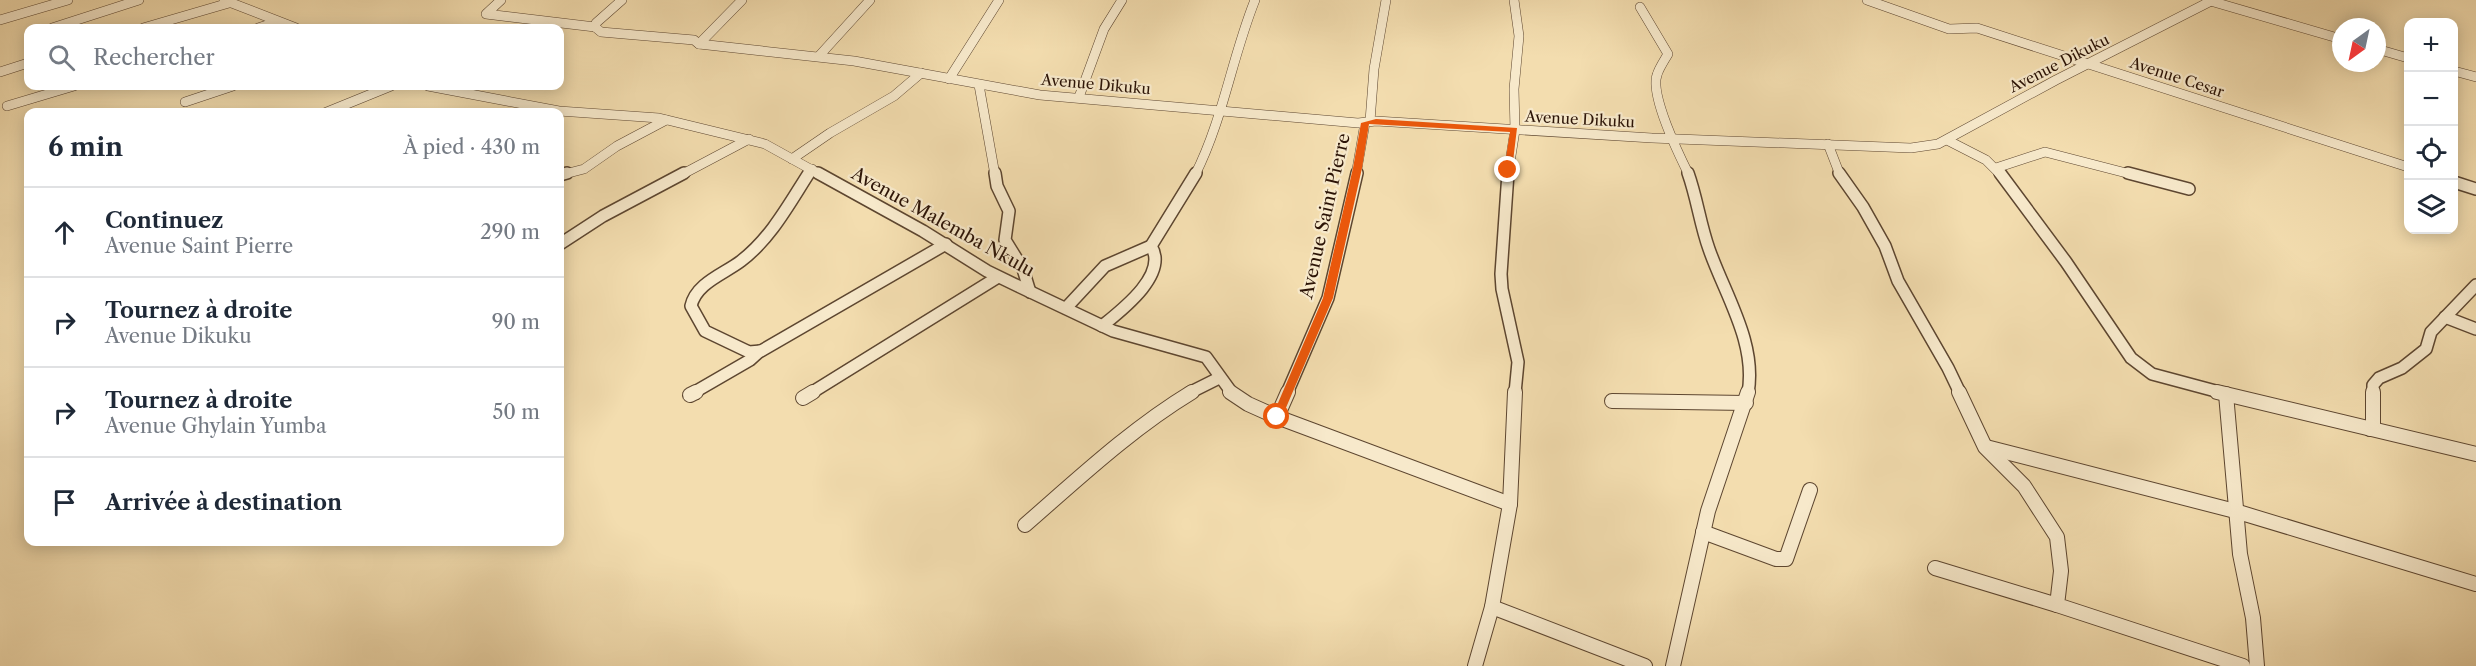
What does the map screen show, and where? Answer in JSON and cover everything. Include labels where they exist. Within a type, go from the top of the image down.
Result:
[{"type":"street","points":[[0,20],[68,0]]},
{"type":"street","points":[[64,24],[139,0]]},
{"type":"street","name":"Avenue Dikuku","points":[[501,0],[486,14],[595,27],[601,32],[694,40],[699,44],[819,56],[1040,95],[1368,122],[1672,139],[1922,148],[1947,140],[2209,0]]},
{"type":"street","points":[[595,27],[596,23],[622,0]]},
{"type":"street","points":[[699,44],[742,0]]},
{"type":"street","points":[[819,56],[870,0]]},
{"type":"street","points":[[948,80],[999,0]]},
{"type":"street","points":[[1079,97],[1104,29],[1122,0]]},
{"type":"street","points":[[1066,308],[1105,266],[1151,246],[1196,174],[1210,146],[1222,111],[1245,25],[1255,0]]},
{"type":"street","name":"Avenue Saint Pierre","points":[[1277,417],[1328,298],[1368,122],[1374,69],[1386,0]]},
{"type":"street","points":[[1475,666],[1491,607],[1510,504],[1518,362],[1502,289],[1501,274],[1508,170],[1515,130],[1514,89],[1520,29],[1514,0]]},
{"type":"street","name":"Avenue Cesar","points":[[1867,0],[1950,29],[1977,28],[2404,165]]},
{"type":"street","points":[[2209,0],[2332,36]]},
{"type":"street","points":[[155,24],[226,1],[283,24]]},
{"type":"street","points":[[1640,7],[1668,54],[1656,77],[1656,89],[1672,139],[1689,175],[1708,247],[1743,334],[1751,375],[1746,403],[1714,490],[1673,666]]},
{"type":"street","points":[[270,24],[276,22]]},
{"type":"street","points":[[2386,52],[2404,57]]},
{"type":"street","points":[[0,72],[24,64]]},
{"type":"street","points":[[2458,72],[2476,77]]},
{"type":"street","points":[[792,159],[818,139],[906,89],[921,73]]},
{"type":"street","points":[[979,85],[997,186],[1009,211],[1005,240],[1023,269],[1030,292]]},
{"type":"street","points":[[7,106],[61,90]]},
{"type":"street","points":[[185,102],[221,90]]},
{"type":"street","points":[[337,108],[381,90]]},
{"type":"street","name":"Avenue Malemba Nkulu","points":[[446,90],[542,108]]},
{"type":"street","name":"Avenue Malemba Nkulu","points":[[564,111],[666,120],[765,144],[946,244],[998,277],[1102,326],[1206,357],[1213,363],[1219,378],[1232,393],[1244,402],[1277,417],[1510,504]]},
{"type":"street","points":[[564,174],[584,169],[625,141],[666,120]]},
{"type":"street","points":[[564,241],[603,216],[749,139]]},
{"type":"street","points":[[1947,140],[1986,160],[1996,168],[2066,262],[2132,358],[2146,370],[2157,376],[2226,394],[2476,454]]},
{"type":"street","points":[[1828,144],[1838,172],[1863,207],[1886,246],[1898,281],[1948,368],[1985,447],[2024,486],[2057,537],[2061,571],[2057,605]]},
{"type":"street","points":[[1996,168],[2045,152],[2189,189]]},
{"type":"street","points":[[761,351],[749,352],[705,331],[690,302],[708,283],[736,265],[763,242],[812,169]]},
{"type":"street","points":[[2458,183],[2476,189]]},
{"type":"street","points":[[690,395],[750,360],[761,351],[946,244]]},
{"type":"street","points":[[1102,326],[1140,289],[1153,271],[1156,264],[1151,246]]},
{"type":"street","points":[[803,398],[998,277]]},
{"type":"street","points":[[2370,429],[2373,425],[2373,385],[2379,378],[2402,368],[2426,349],[2431,332],[2476,285]]},
{"type":"street","points":[[2445,317],[2476,329]]},
{"type":"street","points":[[1025,525],[1159,413],[1188,392],[1219,378]]},
{"type":"street","points":[[2226,394],[2235,511],[2240,554],[2253,618],[2257,666]]},
{"type":"street","points":[[1612,401],[1746,403]]},
{"type":"street","points":[[1985,447],[2235,511],[2476,584]]},
{"type":"street","points":[[1703,532],[1776,559],[1786,559],[1810,490]]},
{"type":"street","points":[[1935,568],[2243,666]]},
{"type":"street","points":[[1491,607],[1645,666]]},
{"type":"route","points":[[1277,417],[1328,298],[1358,168],[1365,123],[1376,121],[1515,130],[1510,147],[1508,170]]}]
